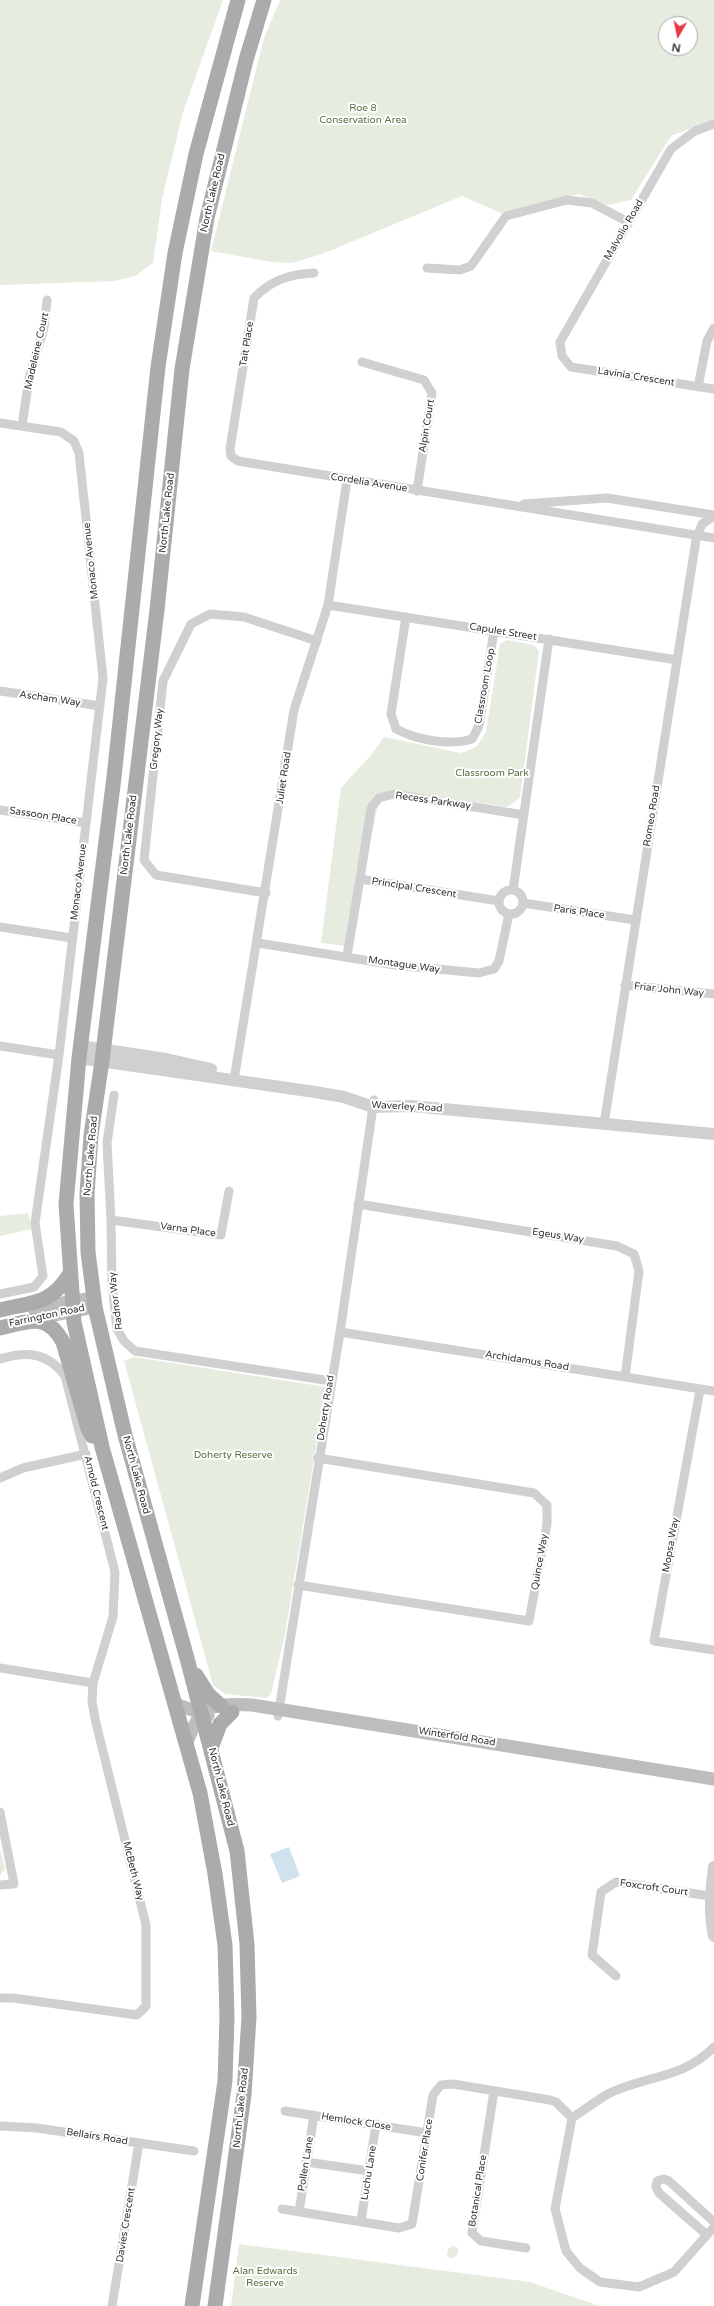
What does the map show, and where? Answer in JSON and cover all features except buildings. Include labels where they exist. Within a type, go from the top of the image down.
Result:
[{"type":"main road","name":"North Lake Road","points":[[192,2306],[225,2081],[227,2017],[225,1945],[216,1874],[200,1793],[187,1742],[102,1447],[72,1305],[69,1275],[66,1204],[80,1052],[114,777],[158,367],[173,269],[196,154],[238,0]]},
{"type":"main road","name":"North Lake Road","points":[[215,2306],[244,2095],[249,2017],[247,1944],[237,1851],[188,1662],[125,1435],[94,1302],[87,1223],[88,1166],[103,1055],[157,610],[182,369],[192,302],[206,218],[245,66],[264,0]]},
{"type":"main road","points":[[0,1310],[47,1299],[62,1286],[69,1275]]},
{"type":"main road","name":"Farrington Road","points":[[0,1314],[94,1302]]},
{"type":"main road","name":"Farrington Road","points":[[0,1327],[72,1305]]},
{"type":"main road","points":[[0,1327],[34,1321],[51,1324],[56,1329],[63,1342],[89,1431],[102,1447]]},
{"type":"main road","points":[[188,1662],[208,1694],[226,1709],[211,1748]]},
{"type":"main road","name":"Winterfold Road","points":[[176,1704],[209,1716],[226,1709],[278,1712],[714,1779]]},
{"type":"main road","name":"Winterfold Road","points":[[278,1712],[714,1786]]},
{"type":"main road","points":[[187,1742],[201,1713]]},
{"type":"street","name":"Malvolio Road","points":[[562,356],[560,342],[671,149],[695,131],[714,124]]},
{"type":"street","points":[[426,268],[460,270],[471,266],[506,216],[567,200],[592,203],[628,222]]},
{"type":"street","name":"Tait Place","points":[[231,456],[230,449],[254,298],[266,285],[299,274],[314,273]]},
{"type":"street","name":"Madeleine Court","points":[[22,426],[29,378],[44,328],[47,300]]},
{"type":"street","points":[[698,387],[707,341],[714,328]]},
{"type":"street","name":"Lavinia Crescent","points":[[562,356],[572,367],[714,389]]},
{"type":"street","name":"Alpin Court","points":[[362,362],[424,380],[432,393],[416,490]]},
{"type":"street","points":[[0,423],[22,426]]},
{"type":"street","name":"Monaco Avenue","points":[[0,1294],[34,1287],[43,1276],[35,1223],[59,1055],[103,678],[79,453],[74,441],[61,432],[22,426]]},
{"type":"street","name":"Cordelia Avenue","points":[[231,456],[238,462],[714,538]]},
{"type":"street","name":"Juliet Road","points":[[235,1077],[258,944],[294,710],[328,605],[347,480]]},
{"type":"street","name":"Cordelia Avenue","points":[[508,506],[607,498],[714,516]]},
{"type":"street","name":"Romeo Road","points":[[604,1121],[697,536],[702,524],[714,516]]},
{"type":"street","name":"Capulet Street","points":[[328,605],[677,660]]},
{"type":"street","name":"Gregory Way","points":[[266,893],[156,875],[144,860],[163,681],[191,624],[210,614],[244,617],[317,641]]},
{"type":"street","name":"Classroom Loop","points":[[406,617],[391,714],[396,729],[408,736],[457,743],[472,739],[479,726],[494,631]]},
{"type":"street","points":[[513,890],[549,639]]},
{"type":"street","name":"Ascham Way","points":[[0,691],[100,706]]},
{"type":"street","name":"Recess Parkway","points":[[360,879],[371,808],[379,798],[394,794],[524,814]]},
{"type":"street","name":"Sassoon Place","points":[[0,810],[86,823]]},
{"type":"street","name":"Principal Crescent","points":[[347,956],[360,879],[499,901]]},
{"type":"street","points":[[513,890],[522,896],[523,903],[519,912],[509,914],[503,911],[499,901],[504,893],[513,890]]},
{"type":"street","name":"Paris Place","points":[[523,903],[635,920]]},
{"type":"street","name":"Montague Way","points":[[258,944],[447,971],[479,973],[494,969],[500,961],[509,914]]},
{"type":"street","points":[[0,927],[72,938]]},
{"type":"street","name":"Friar John Way","points":[[625,985],[714,994]]},
{"type":"street","points":[[0,1046],[59,1055]]},
{"type":"street","name":"Waverley Road","points":[[80,1052],[235,1077],[335,1088],[373,1103],[604,1121],[714,1127]]},
{"type":"street","name":"Radnor Way","points":[[114,1095],[107,1143],[112,1220],[112,1284],[118,1329],[124,1342],[135,1351],[331,1381]]},
{"type":"street","name":"Doherty Road","points":[[278,1712],[318,1458],[340,1332],[373,1103]]},
{"type":"street","name":"Waverley Road","points":[[604,1121],[714,1134]]},
{"type":"street","name":"Varna Place","points":[[112,1220],[222,1234],[229,1191]]},
{"type":"street","name":"Egeus Way","points":[[358,1204],[617,1246],[634,1254],[639,1271],[625,1377]]},
{"type":"street","name":"Archidamus Road","points":[[340,1332],[714,1392]]},
{"type":"street","name":"Arnold Crescent","points":[[0,1359],[24,1353],[48,1360],[59,1367],[65,1376],[115,1572],[113,1614],[93,1683]]},
{"type":"street","name":"Mopsa Way","points":[[700,1390],[654,1641],[714,1650]]},
{"type":"street","points":[[0,1478],[23,1468],[86,1454]]},
{"type":"street","name":"Quince Way","points":[[298,1585],[529,1621],[547,1524],[547,1505],[534,1493],[318,1458]]},
{"type":"street","points":[[0,1668],[93,1683]]},
{"type":"street","name":"McBeth Way","points":[[0,1998],[13,1998],[137,2015],[146,2006],[146,1925],[96,1723],[92,1702],[93,1683]]},
{"type":"street","points":[[0,1812],[14,1884],[0,1885]]},
{"type":"street","points":[[714,1867],[710,1896],[710,1920],[714,1936]]},
{"type":"street","name":"Foxcroft Court","points":[[616,1976],[592,1955],[601,1892],[616,1882],[710,1896]]},
{"type":"street","points":[[714,2047],[701,2060],[672,2073],[609,2094],[572,2118],[555,2209],[566,2251],[580,2268],[600,2282],[639,2287],[674,2272],[714,2227]]},
{"type":"street","name":"Conifer Place","points":[[282,2210],[399,2228],[412,2224],[433,2095],[441,2084],[453,2084],[550,2100],[556,2102],[572,2118]]},
{"type":"street","name":"Botanical Place","points":[[494,2091],[472,2233],[481,2241],[526,2248]]},
{"type":"street","name":"Hemlock Close","points":[[285,2110],[428,2133]]},
{"type":"street","name":"Pollen Lane","points":[[299,2212],[314,2115]]},
{"type":"street","name":"Luchu Lane","points":[[361,2221],[376,2124]]},
{"type":"street","name":"Bellairs Road","points":[[0,2126],[37,2128],[194,2151]]},
{"type":"street","name":"Davies Crescent","points":[[112,2306],[139,2143]]},
{"type":"street","points":[[306,2162],[369,2171]]},
{"type":"street","points":[[707,2235],[659,2193],[656,2187],[657,2181],[664,2179],[669,2181],[714,2222]]},
{"type":"green space","points":[[0,0],[223,0],[183,112],[162,199],[153,263],[135,276],[115,281],[0,285]]},
{"type":"green space","name":"Roe 8 Conservation Area","points":[[280,0],[714,0],[714,119],[671,136],[631,200],[608,205],[579,194],[501,213],[462,196],[322,254],[292,263],[272,262],[211,251],[264,38]]},
{"type":"green space","name":"Classroom Park","points":[[507,640],[534,645],[539,651],[520,798],[507,807],[403,791],[385,792],[377,808],[365,871],[346,946],[321,943],[341,788],[371,755],[384,737],[461,753],[476,747],[486,732],[500,644]]},
{"type":"green space","points":[[28,1213],[32,1229],[0,1236],[0,1216]]},
{"type":"green space","name":"Doherty Reserve","points":[[134,1357],[326,1387],[285,1634],[271,1694],[266,1698],[225,1694],[213,1685],[124,1361]]},
{"type":"green space","points":[[0,1848],[5,1869],[0,1876]]},
{"type":"green space","name":"Alan Edwards Reserve","points":[[239,2244],[530,2282],[599,2306],[231,2306]]},
{"type":"green space","points":[[453,2246],[458,2248],[458,2254],[453,2258],[447,2257],[448,2249]]},
{"type":"water","points":[[289,1847],[300,1876],[282,1883],[270,1854]]}]
